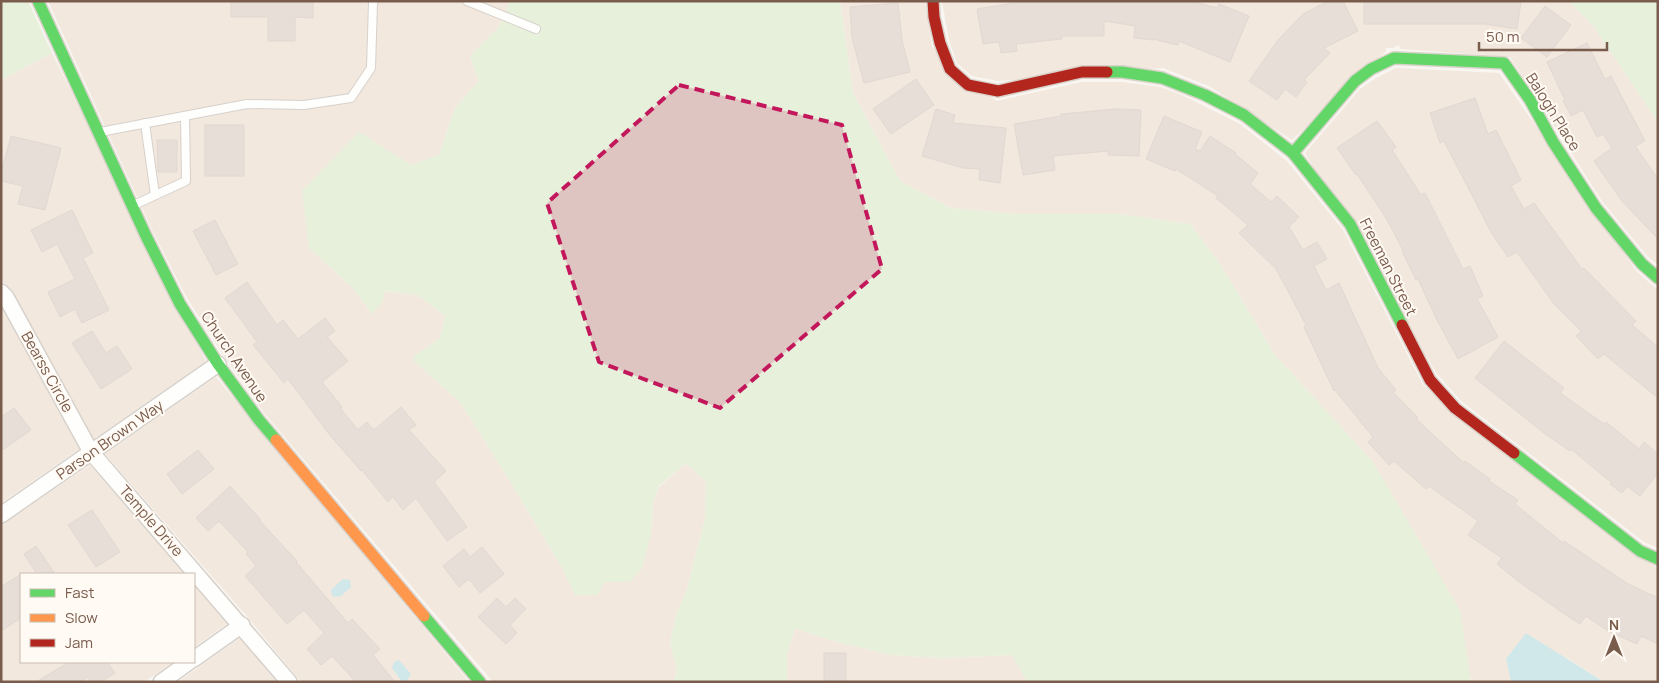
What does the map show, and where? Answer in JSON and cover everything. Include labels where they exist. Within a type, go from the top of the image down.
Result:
[{"type":"street","name":"Church Avenue","points":[[38,1],[132,206],[180,304],[218,364],[259,420],[480,682]]},
{"type":"street","name":"Freeman Street","points":[[933,1],[934,17],[940,43],[950,69],[968,85],[998,91],[1082,72],[1122,72],[1162,78],[1205,95],[1244,115],[1293,153],[1350,224],[1430,380],[1455,408],[1640,551],[1658,559]]},
{"type":"street","name":"Balogh Place","points":[[1293,153],[1355,81],[1371,69],[1394,58],[1504,63],[1530,100],[1553,142],[1596,208],[1642,264],[1658,278]]},
{"type":"street","name":"Bearss Circle","points":[[1,292],[6,296],[91,452]]},
{"type":"street","name":"Parson Brown Way","points":[[1,515],[218,364]]},
{"type":"street","name":"Temple Drive","points":[[91,452],[242,625],[289,682]]},
{"type":"street","points":[[195,658],[242,625]]},
{"type":"street","points":[[161,682],[188,663]]},
{"type":"lane","points":[[98,132],[247,104],[304,105],[351,98],[371,68],[374,1]]},
{"type":"lane","points":[[468,1],[536,29]]},
{"type":"lane","points":[[132,206],[186,181],[185,116]]},
{"type":"lane","points":[[145,123],[155,196]]},
{"type":"highlighted area","points":[[679,85],[842,125],[882,269],[720,408],[599,362],[547,203]]},
{"type":"shaded area","points":[[48,1],[510,1],[499,27],[470,56],[479,81],[455,108],[439,155],[412,165],[309,248],[352,287],[372,314],[384,291],[418,295],[445,316],[440,338],[413,357],[413,360],[460,402],[561,566],[575,595],[605,582],[630,582],[651,535],[653,503],[659,487],[686,463],[706,482],[705,519],[686,593],[676,615],[670,644],[677,669],[674,682],[493,682],[265,414],[225,358],[187,298],[153,232]]},
{"type":"shaded area","points":[[840,1],[925,1],[932,47],[996,101],[1082,82],[1122,82],[1160,87],[1182,95],[1240,124],[1287,161],[1343,230],[1423,385],[1658,569],[1658,682],[1604,682],[1567,658],[1506,659],[1511,682],[1471,682],[1471,678],[1373,462],[1275,355],[1220,264],[1190,224],[1119,214],[1015,214],[951,208],[900,181],[853,93]]},
{"type":"shaded area","points":[[942,1],[1569,1],[1594,27],[1658,122],[1658,265],[1648,257],[1602,201],[1510,57],[1400,49],[1399,45],[1393,48],[1386,48],[1386,51],[1292,140],[1209,86],[1163,68],[998,81],[972,76],[957,63],[949,40]]},
{"type":"shaded area","points":[[52,53],[206,361],[94,439],[11,289],[1,280],[1,80]]},
{"type":"shaded area","points":[[1396,68],[1499,73],[1637,272],[1658,290],[1658,548],[1644,542],[1461,401],[1437,374],[1305,153],[1360,89]]},
{"type":"shaded area","points":[[1,306],[79,449],[1,503]]},
{"type":"shaded area","points":[[216,377],[469,682],[301,682],[244,612],[105,454]]},
{"type":"shaded area","points":[[90,465],[184,573],[20,573],[20,663],[172,663],[144,682],[1,682],[1,526]]},
{"type":"shaded area","points":[[195,585],[228,623],[195,646]]},
{"type":"shaded area","points":[[795,628],[830,640],[891,655],[941,658],[1013,655],[1027,682],[787,682],[787,653]]},
{"type":"shaded area","points":[[240,638],[277,682],[178,682]]},
{"type":"green space","points":[[1,1],[28,1],[52,53],[1,80]]},
{"type":"green space","points":[[510,1],[840,1],[853,93],[900,181],[951,208],[1015,214],[1119,214],[1190,224],[1220,264],[1275,355],[1373,462],[1460,610],[1471,682],[1027,682],[1012,655],[941,658],[891,655],[830,640],[795,628],[787,653],[787,682],[674,682],[677,669],[670,644],[676,615],[686,593],[705,519],[706,482],[686,463],[659,486],[653,503],[651,535],[642,568],[630,582],[605,582],[597,595],[575,595],[561,566],[460,402],[413,360],[413,357],[440,338],[445,316],[418,295],[385,291],[382,303],[372,314],[352,287],[309,248],[302,191],[359,132],[411,165],[439,155],[455,108],[479,81],[470,56],[499,27]]},
{"type":"green space","points":[[1569,1],[1658,1],[1658,122],[1594,27]]},
{"type":"water","points":[[343,579],[350,580],[351,587],[341,596],[334,597],[331,590]]},
{"type":"water","points":[[1526,633],[1604,682],[1511,682],[1506,659]]},
{"type":"water","points":[[399,660],[411,674],[406,682],[402,682],[392,668],[394,662]]},
{"type":"building","points":[[231,1],[313,1],[313,18],[295,17],[295,41],[268,41],[268,17],[231,17]]},
{"type":"building","points":[[1026,1],[1191,1],[1217,8],[1219,4],[1249,16],[1230,62],[1179,41],[1178,45],[1153,39],[1134,38],[1135,26],[1104,21],[1104,36],[1062,36],[1062,39],[1016,44],[1017,51],[1001,53],[999,42],[983,44],[977,9]]},
{"type":"building","points":[[1328,1],[1343,1],[1358,31],[1324,48],[1330,53],[1304,80],[1307,82],[1296,97],[1285,89],[1277,100],[1249,81],[1278,40],[1303,14]]},
{"type":"building","points":[[1364,1],[1521,1],[1517,29],[1485,24],[1364,24]]},
{"type":"building","points":[[898,3],[902,40],[910,72],[864,83],[852,38],[850,7]]},
{"type":"building","points":[[1545,6],[1571,25],[1547,57],[1521,38]]},
{"type":"building","points":[[1587,43],[1605,79],[1611,76],[1645,141],[1635,146],[1658,179],[1658,239],[1622,201],[1594,161],[1612,148],[1603,134],[1597,137],[1583,110],[1571,116],[1547,62]]},
{"type":"building","points":[[916,79],[934,105],[891,134],[873,109]]},
{"type":"building","points":[[1475,98],[1488,134],[1496,130],[1521,180],[1511,186],[1524,209],[1534,203],[1582,269],[1584,268],[1636,321],[1632,325],[1658,347],[1658,398],[1604,354],[1598,359],[1576,336],[1581,331],[1554,304],[1517,252],[1508,257],[1492,234],[1444,141],[1440,143],[1430,113]]},
{"type":"building","points":[[936,109],[955,115],[953,123],[1006,128],[1000,183],[979,180],[980,169],[963,168],[922,156]]},
{"type":"building","points":[[1116,109],[1141,110],[1139,156],[1108,155],[1108,151],[1053,156],[1055,170],[1023,175],[1014,124],[1061,116],[1061,114]]},
{"type":"building","points":[[1164,116],[1202,132],[1195,149],[1200,151],[1210,136],[1236,153],[1258,173],[1250,184],[1271,202],[1277,196],[1299,217],[1289,227],[1303,250],[1317,242],[1327,259],[1314,266],[1326,290],[1339,283],[1378,368],[1396,390],[1393,392],[1418,418],[1416,419],[1464,463],[1465,461],[1490,479],[1489,481],[1518,500],[1515,504],[1563,543],[1564,541],[1628,584],[1658,598],[1658,644],[1641,636],[1637,644],[1608,631],[1586,616],[1580,624],[1563,613],[1497,564],[1502,558],[1468,535],[1478,521],[1429,486],[1426,489],[1394,461],[1389,465],[1368,442],[1373,437],[1334,391],[1304,327],[1306,325],[1275,267],[1239,233],[1248,225],[1216,198],[1218,196],[1176,169],[1175,171],[1146,159]]},
{"type":"building","points":[[1377,121],[1396,147],[1392,150],[1421,195],[1425,193],[1463,269],[1470,266],[1483,296],[1477,299],[1498,337],[1458,359],[1386,218],[1337,148]]},
{"type":"building","points":[[205,125],[244,125],[244,176],[205,176]]},
{"type":"building","points":[[11,136],[61,148],[45,210],[18,204],[23,186],[1,181],[1,173]]},
{"type":"building","points":[[157,140],[177,140],[177,172],[158,172]]},
{"type":"building","points":[[72,210],[93,253],[83,258],[109,310],[82,323],[75,309],[60,317],[48,292],[75,279],[57,244],[42,252],[31,230]]},
{"type":"building","points":[[215,220],[238,264],[216,275],[193,231]]},
{"type":"building","points":[[247,282],[277,325],[283,320],[298,339],[325,318],[335,331],[327,337],[348,361],[322,382],[358,430],[367,422],[374,430],[401,407],[416,425],[409,430],[446,471],[434,482],[467,527],[447,541],[416,498],[403,510],[393,497],[388,502],[329,434],[288,379],[284,383],[253,345],[257,342],[225,298]]},
{"type":"building","points":[[92,331],[106,353],[117,346],[132,369],[101,389],[72,343]]},
{"type":"building","points":[[1504,341],[1564,388],[1560,393],[1604,424],[1606,422],[1639,449],[1644,442],[1658,454],[1658,473],[1640,496],[1627,486],[1622,493],[1571,449],[1570,451],[1544,433],[1475,378]]},
{"type":"building","points":[[14,408],[31,430],[1,451],[1,417]]},
{"type":"building","points":[[198,450],[214,469],[182,494],[167,474]]},
{"type":"building","points":[[230,486],[297,561],[348,623],[352,619],[380,649],[373,655],[395,682],[356,682],[332,656],[321,665],[307,649],[324,633],[304,610],[287,624],[245,576],[256,566],[246,554],[248,552],[219,521],[208,531],[196,518]]},
{"type":"building","points":[[92,510],[120,552],[96,567],[68,525]]},
{"type":"building","points":[[36,546],[54,573],[36,573],[24,554]]},
{"type":"building","points":[[482,547],[504,574],[480,593],[469,579],[459,587],[443,566],[464,549],[470,557]]},
{"type":"building","points":[[20,575],[20,619],[1,631],[1,587]]},
{"type":"building","points":[[497,598],[506,607],[515,598],[526,609],[510,625],[517,633],[506,644],[478,617]]},
{"type":"building","points":[[824,653],[846,653],[846,682],[824,682]]},
{"type":"building","points":[[67,663],[108,663],[115,673],[101,682],[91,682],[88,677],[80,682],[36,682]]},
{"type":"traffic: fast","points":[[38,1],[146,236],[180,304],[218,364],[276,440]]},
{"type":"traffic: fast","points":[[1293,153],[1355,81],[1371,69],[1394,58],[1504,63],[1530,100],[1553,142],[1596,208],[1642,264],[1658,278]]},
{"type":"traffic: fast","points":[[1107,72],[1122,72],[1162,78],[1205,95],[1244,115],[1293,153],[1350,224],[1402,325]]},
{"type":"traffic: fast","points":[[1514,453],[1640,551],[1658,559]]},
{"type":"traffic: fast","points":[[424,616],[480,682]]},
{"type":"traffic: slow","points":[[276,440],[424,616]]},
{"type":"traffic: jam","points":[[933,1],[934,17],[940,43],[950,69],[968,85],[998,91],[1082,72],[1107,72]]},
{"type":"traffic: jam","points":[[1402,325],[1430,380],[1455,408],[1514,453]]}]
